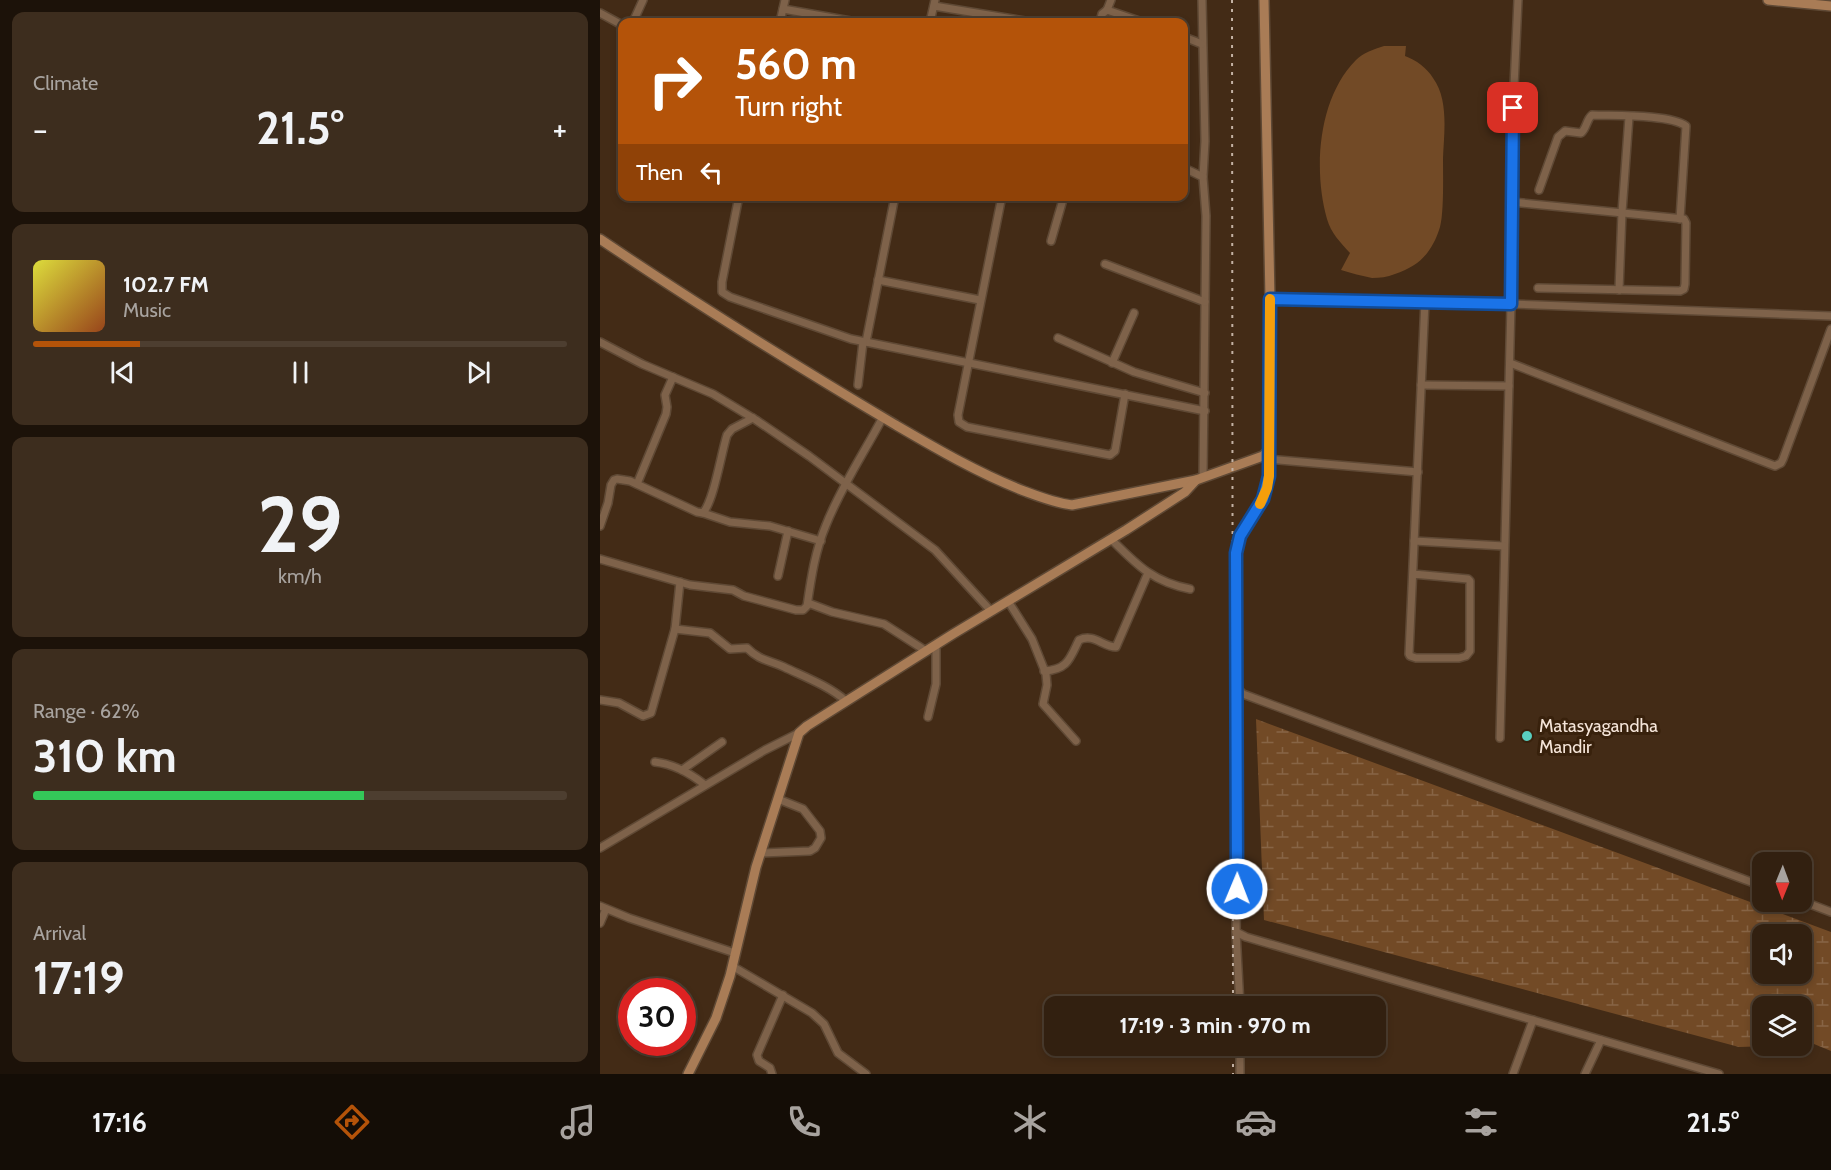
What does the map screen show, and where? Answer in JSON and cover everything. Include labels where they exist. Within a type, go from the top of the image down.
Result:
[{"type":"main road","points":[[600,239],[826,384],[962,464],[1056,504],[1072,505],[1200,478],[1268,455],[1270,299],[1264,0]]},
{"type":"main road","points":[[1768,0],[1831,6]]},
{"type":"main road","points":[[691,1073],[716,1018],[761,853],[799,733],[926,651],[1185,492],[1200,478]]},
{"type":"street","points":[[635,18],[643,0]]},
{"type":"street","points":[[781,18],[785,0]]},
{"type":"street","points":[[1101,18],[1111,0]]},
{"type":"street","points":[[1200,478],[1205,411],[1206,216],[1203,177],[1205,141],[1202,0]]},
{"type":"street","points":[[1500,738],[1510,363],[1513,108],[1518,0]]},
{"type":"street","points":[[931,18],[934,3],[1011,18]]},
{"type":"street","points":[[783,9],[834,18]]},
{"type":"street","points":[[1107,10],[1130,18]]},
{"type":"street","points":[[600,13],[618,22]]},
{"type":"street","points":[[1188,39],[1202,44]]},
{"type":"street","points":[[1539,190],[1558,136],[1569,131],[1581,133],[1592,115],[1667,118],[1686,126],[1680,219]]},
{"type":"street","points":[[1619,290],[1629,117]]},
{"type":"street","points":[[1188,170],[1203,177]]},
{"type":"street","points":[[739,201],[722,282],[723,292],[748,305],[865,342],[1205,411]]},
{"type":"street","points":[[858,385],[894,201]]},
{"type":"street","points":[[1001,201],[958,415],[959,422],[967,427],[1112,455],[1115,451],[1125,394]]},
{"type":"street","points":[[1051,241],[1063,201]]},
{"type":"street","points":[[1512,202],[1684,219],[1686,222],[1684,289],[1680,291],[1539,288]]},
{"type":"street","points":[[1105,264],[1205,302]]},
{"type":"street","points":[[878,280],[980,300]]},
{"type":"street","points":[[1270,299],[1511,304],[1831,316]]},
{"type":"street","points":[[1413,574],[1470,581],[1470,651],[1466,656],[1416,658],[1409,654],[1425,302]]},
{"type":"street","points":[[1112,363],[1134,313]]},
{"type":"street","points":[[1510,363],[1775,466],[1783,459],[1831,329]]},
{"type":"street","points":[[1058,338],[1112,363],[1205,393]]},
{"type":"street","points":[[600,342],[642,364],[713,394],[753,418],[935,550],[991,611]]},
{"type":"street","points":[[637,484],[666,414],[665,395],[673,377]]},
{"type":"street","points":[[1421,386],[1509,386]]},
{"type":"street","points":[[600,559],[680,582],[730,589],[744,596],[796,610],[806,608],[813,570],[826,524],[883,417]]},
{"type":"street","points":[[703,513],[712,492],[727,435],[732,429],[753,418]]},
{"type":"street","points":[[1239,996],[1236,932],[1238,824],[1236,687],[1237,545],[1240,536],[1263,499],[1269,476],[1268,455],[1418,472]]},
{"type":"street","points":[[600,524],[608,503],[611,485],[614,480],[622,478],[697,512],[730,522],[770,526],[820,541]]},
{"type":"street","points":[[778,576],[788,531]]},
{"type":"street","points":[[1111,539],[1148,573],[1165,583],[1190,589]]},
{"type":"street","points":[[1414,541],[1504,546]]},
{"type":"street","points":[[1044,671],[1063,667],[1079,640],[1083,638],[1095,639],[1116,648],[1148,573]]},
{"type":"street","points":[[600,700],[623,705],[643,716],[651,713],[675,629],[680,582]]},
{"type":"street","points":[[1008,601],[1032,639],[1044,671],[1047,686],[1043,704],[1076,741]]},
{"type":"street","points":[[808,603],[832,612],[884,624],[926,651]]},
{"type":"street","points":[[675,629],[710,633],[730,650],[747,648],[756,657],[783,666],[830,689],[846,701]]},
{"type":"street","points":[[928,717],[936,684],[936,645]]},
{"type":"street","points":[[1236,687],[1243,694],[1752,882]]},
{"type":"street","points":[[600,848],[765,750],[799,733]]},
{"type":"street","points":[[682,770],[722,742]]},
{"type":"street","points":[[655,762],[672,765],[705,785]]},
{"type":"street","points":[[761,853],[810,851],[815,848],[821,838],[820,831],[803,809],[778,799]]},
{"type":"street","points":[[1812,905],[1831,912]]},
{"type":"street","points":[[600,922],[603,907],[629,918],[735,953]]},
{"type":"street","points":[[1236,932],[1245,938],[1533,1020],[1705,1072],[1719,1074]]},
{"type":"street","points":[[732,966],[812,1013],[827,1030],[838,1053],[866,1074]]},
{"type":"street","points":[[772,1074],[770,1068],[759,1061],[757,1055],[783,995]]},
{"type":"street","points":[[1513,1074],[1533,1020]]},
{"type":"street","points":[[1585,1074],[1601,1040]]},
{"type":"street","points":[[1240,1056],[1240,1074]]},
{"type":"green space","points":[[1384,46],[1406,46],[1405,56],[1417,62],[1431,74],[1438,87],[1444,117],[1443,203],[1437,236],[1424,257],[1403,271],[1386,277],[1372,278],[1341,270],[1350,253],[1333,233],[1327,219],[1320,179],[1320,157],[1326,114],[1343,76],[1356,60]]},
{"type":"green space","points":[[1256,719],[1752,903],[1752,912],[1777,912],[1809,924],[1752,924],[1752,984],[1812,984],[1812,925],[1831,932],[1831,1051],[1812,1044],[1812,996],[1752,996],[1752,1047],[1739,1047],[1264,920]]},
{"type":"railway","points":[[1232,0],[1233,996]]},
{"type":"railway","points":[[1233,1056],[1233,1074]]},
{"type":"slow traffic","points":[[1260,504],[1269,476],[1270,299]]},
{"type":"place","name":"Matasyagandha Mandir","points":[[1527,736]]},
{"type":"route","points":[[1237,889],[1236,553],[1240,536],[1263,499],[1269,476],[1270,299],[1511,304],[1513,108]]}]
